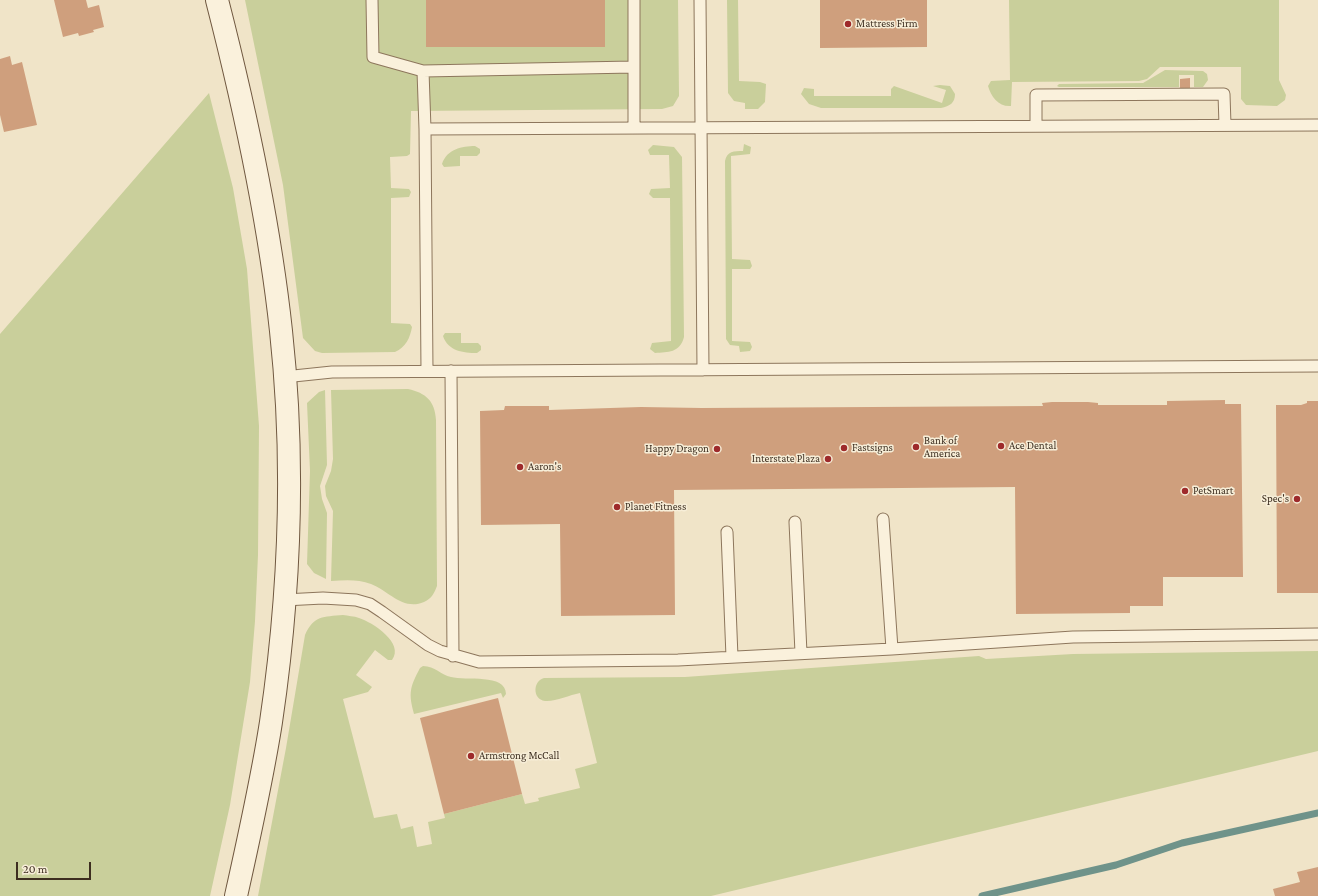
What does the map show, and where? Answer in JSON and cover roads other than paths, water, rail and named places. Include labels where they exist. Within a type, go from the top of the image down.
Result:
[{"type":"main road","points":[[217,0],[234,69],[264,207],[280,325],[288,441],[288,494],[284,600],[271,722],[261,780],[236,896]]},
{"type":"lane","points":[[372,0],[373,56],[423,71],[634,67]]},
{"type":"lane","points":[[634,0],[634,128]]},
{"type":"lane","points":[[700,0],[703,370]]},
{"type":"lane","points":[[423,71],[425,129],[427,371]]},
{"type":"lane","points":[[1036,126],[1036,95],[1224,94],[1225,125]]},
{"type":"lane","points":[[425,129],[1318,125]]},
{"type":"lane","points":[[284,377],[332,372],[1318,366]]},
{"type":"lane","points":[[451,371],[453,656]]},
{"type":"lane","points":[[883,519],[892,649]]},
{"type":"lane","points":[[796,522],[800,653]]},
{"type":"lane","points":[[727,532],[732,657]]},
{"type":"lane","points":[[284,600],[345,599],[370,604],[428,645],[453,656],[479,662],[678,660],[892,649],[1038,638],[1318,634]]},
{"type":"waterway","points":[[982,896],[1116,865],[1182,843],[1318,813]]},
{"type":"place","name":"Mattress Firm","points":[[848,24]]},
{"type":"place","name":"Ace Dental","points":[[1001,446]]},
{"type":"place","name":"Bank of America","points":[[916,447]]},
{"type":"place","name":"Fastsigns","points":[[844,448]]},
{"type":"place","name":"Happy Dragon","points":[[717,449]]},
{"type":"place","name":"Interstate Plaza","points":[[828,459]]},
{"type":"place","name":"Aaron's","points":[[520,467]]},
{"type":"place","name":"PetSmart","points":[[1185,491]]},
{"type":"place","name":"Spec's","points":[[1297,499]]},
{"type":"place","name":"Planet Fitness","points":[[617,507]]},
{"type":"place","name":"Armstrong McCall","points":[[471,756]]}]
